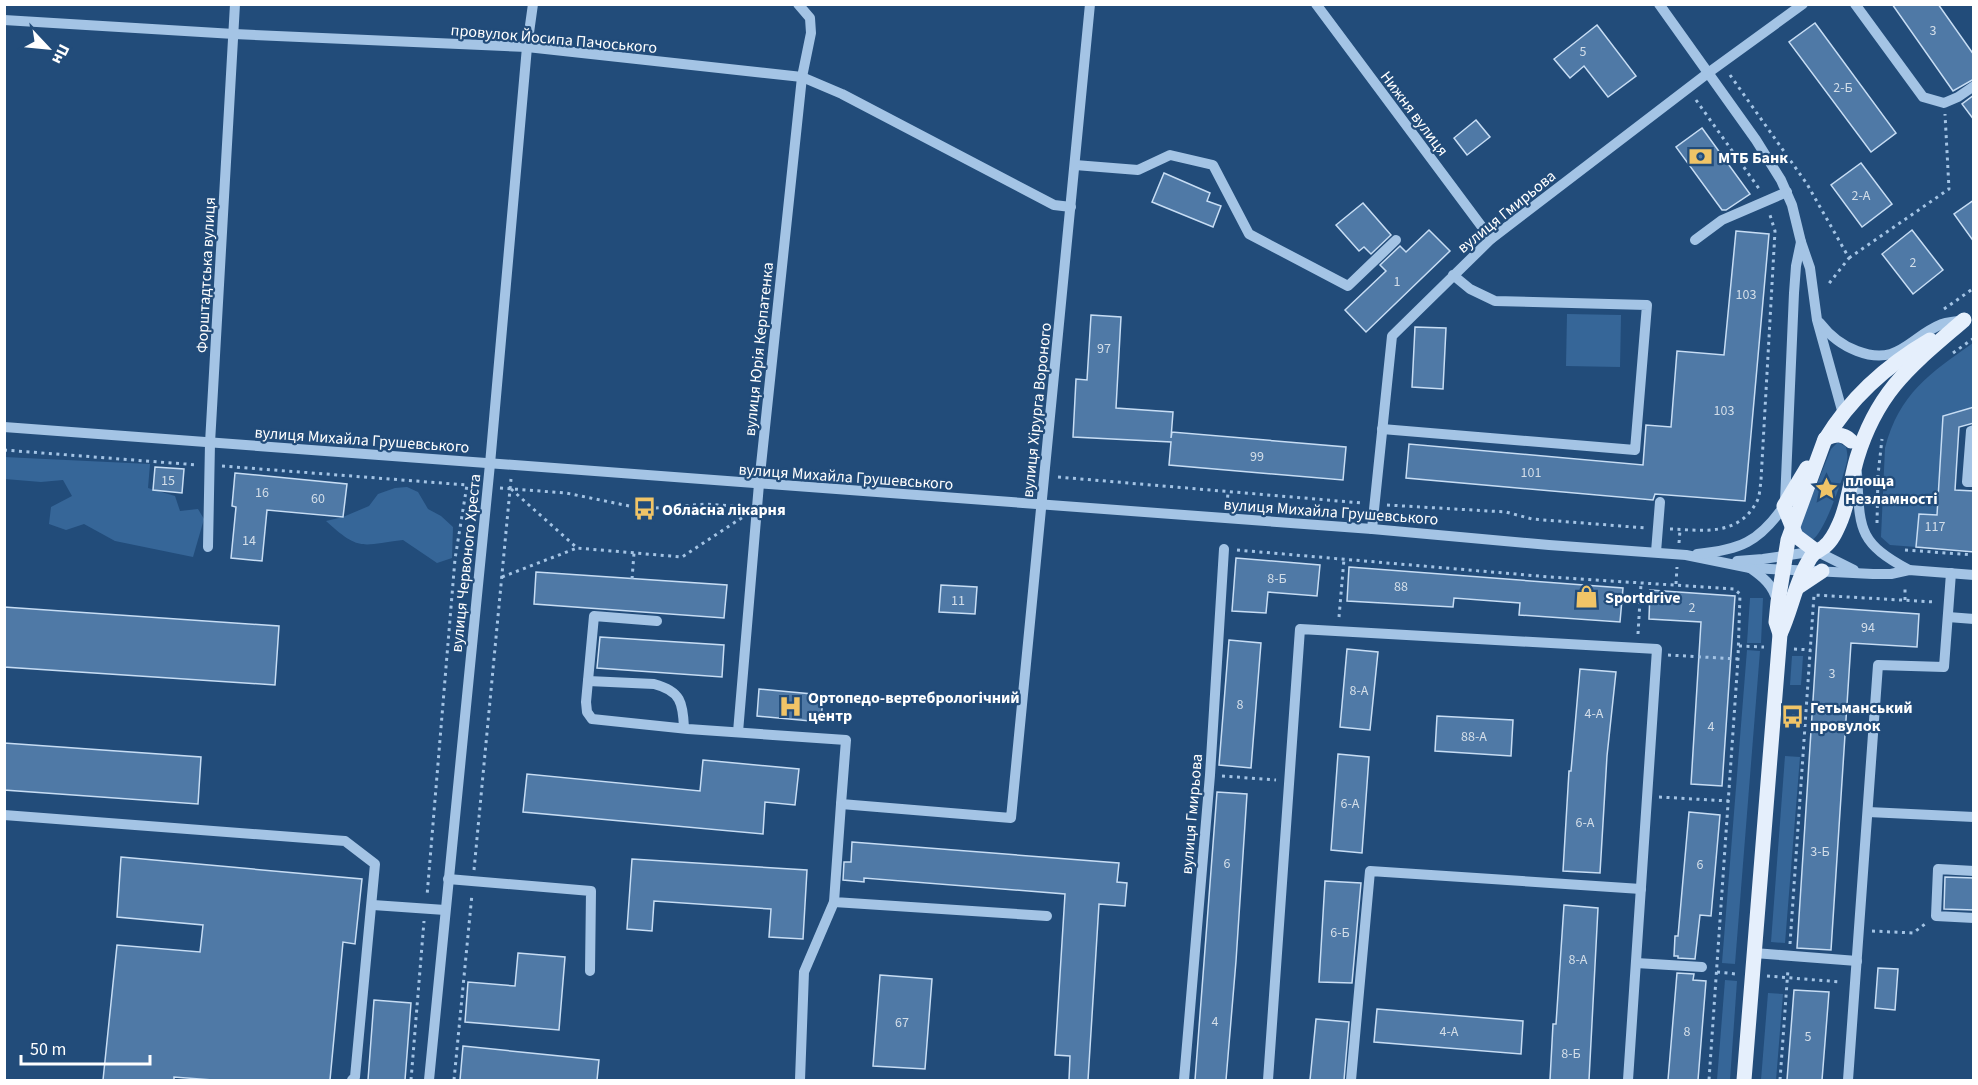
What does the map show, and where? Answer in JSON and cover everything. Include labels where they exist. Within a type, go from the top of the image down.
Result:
[{"type":"main road","points":[[1815,551],[1799,540],[1792,529],[1784,506],[1825,439],[1872,381],[1902,356],[1969,317]]},
{"type":"main road","points":[[1744,1080],[1780,634],[1789,598],[1815,551],[1823,548],[1836,531],[1845,511],[1857,459],[1877,411],[1894,383],[1969,317]]},
{"type":"main road","points":[[1843,414],[1857,459]]},
{"type":"main road","points":[[1825,439],[1837,435],[1851,441]]},
{"type":"main road","points":[[1789,598],[1784,562],[1792,529],[1825,439]]},
{"type":"main road","points":[[1789,598],[1805,581],[1822,571]]},
{"type":"street","name":"Форштадтська вулиця","points":[[208,547],[210,443],[235,4]]},
{"type":"street","name":"вулиця Червоного Хреста","points":[[429,1080],[488,487],[526,47],[533,4]]},
{"type":"street","name":"вулиця Юрія Керпатенка","points":[[738,732],[759,484],[802,77],[811,33],[810,18],[798,4]]},
{"type":"street","name":"вулиця Хірурга Вороного","points":[[841,804],[1011,818],[1090,4]]},
{"type":"street","name":"Нижня вулиця","points":[[1316,4],[1491,239]]},
{"type":"street","points":[[1659,4],[1782,180],[1810,268],[1817,320],[1843,414]]},
{"type":"street","name":"вулиця Гмирьова","points":[[1372,529],[1392,336],[1491,239],[1708,73],[1803,4]]},
{"type":"street","points":[[1855,4],[1923,97],[1944,103],[1974,86]]},
{"type":"street","name":"провулок Йосипа Пачоського","points":[[4,20],[234,34],[526,47],[802,77],[842,94],[1054,205],[1071,207]]},
{"type":"street","points":[[1075,165],[1138,170],[1170,154],[1213,165],[1249,234],[1348,286],[1396,240]]},
{"type":"street","points":[[1695,240],[1722,220],[1787,192]]},
{"type":"street","points":[[1784,562],[1784,506],[1793,320],[1796,266],[1801,242]]},
{"type":"street","points":[[1382,429],[1635,450],[1647,305],[1495,301],[1470,289],[1453,275]]},
{"type":"street","points":[[1817,320],[1836,340],[1875,356],[1900,351],[1943,324],[1969,317]]},
{"type":"street","name":"вулиця Михайла Грушевського","points":[[4,427],[1372,529],[1686,555]]},
{"type":"street","points":[[1974,430],[1971,431],[1967,482],[1974,482]]},
{"type":"street","points":[[1857,459],[1859,515],[1867,538],[1884,556],[1909,570]]},
{"type":"street","points":[[1656,552],[1660,502]]},
{"type":"street","points":[[1686,555],[1726,551],[1744,544],[1774,520],[1784,506]]},
{"type":"street","name":"вулиця Гмирьова","points":[[1184,1080],[1210,776],[1224,549]]},
{"type":"street","points":[[1686,555],[1750,568],[1784,562],[1815,551],[1865,574]]},
{"type":"street","points":[[1718,562],[1763,559],[1784,562],[1804,570],[1865,574],[1891,574],[1909,570],[1974,575]]},
{"type":"street","points":[[1750,568],[1767,580],[1775,593],[1789,598]]},
{"type":"street","points":[[1848,1080],[1878,665],[1944,667],[1952,573]]},
{"type":"street","points":[[657,621],[594,616],[586,702],[587,712],[592,719],[846,740],[834,902],[804,972],[800,1080]]},
{"type":"street","points":[[1948,617],[1974,619]]},
{"type":"street","points":[[1268,1080],[1300,629],[1657,649],[1628,1080]]},
{"type":"street","points":[[588,681],[654,684],[664,687],[680,699],[684,728]]},
{"type":"street","points":[[1868,812],[1974,817]]},
{"type":"street","points":[[4,815],[345,841],[375,864],[373,905],[355,1077],[352,1080]]},
{"type":"street","points":[[1974,872],[1938,869],[1936,916],[1974,918]]},
{"type":"street","points":[[1351,1080],[1370,871],[1641,889]]},
{"type":"street","points":[[448,879],[591,891],[590,971]]},
{"type":"street","points":[[834,902],[1047,916]]},
{"type":"street","points":[[373,905],[445,910]]},
{"type":"street","points":[[1754,953],[1857,961]]},
{"type":"street","points":[[1636,963],[1702,967]]},
{"type":"path","points":[[1044,476],[1375,504],[1506,512],[1532,519],[1658,529],[1720,531],[1742,520],[1757,502],[1761,480],[1775,231],[1761,192],[1688,89]]},
{"type":"path","points":[[1849,258],[1949,189],[1944,103]]},
{"type":"path","points":[[1877,533],[1878,475],[1882,438]]},
{"type":"path","points":[[4,450],[467,485],[455,559],[411,1080]]},
{"type":"path","points":[[454,1080],[513,465]]},
{"type":"path","points":[[488,487],[566,493],[644,509],[706,504],[757,508]]},
{"type":"path","points":[[510,489],[578,548]]},
{"type":"path","points":[[502,577],[578,548],[682,557],[757,508]]},
{"type":"path","points":[[1224,549],[1738,591],[1740,594],[1738,659],[1709,1080]]},
{"type":"path","points":[[1894,549],[1974,555]]},
{"type":"path","points":[[633,579],[634,553]]},
{"type":"path","points":[[1338,632],[1344,559]]},
{"type":"path","points":[[1636,648],[1641,583]]},
{"type":"path","points":[[1780,1080],[1814,595],[1949,603]]},
{"type":"path","points":[[1657,655],[1738,659]]},
{"type":"path","points":[[1792,716],[1806,717]]},
{"type":"path","points":[[1210,776],[1289,781]]},
{"type":"path","points":[[1647,797],[1729,801]]},
{"type":"path","points":[[1860,930],[1913,933],[1936,916]]},
{"type":"path","points":[[1787,978],[1856,983]]},
{"type":"shaded area","points":[[1567,314],[1621,315],[1620,367],[1566,366]]},
{"type":"shaded area","points":[[1973,343],[1973,407],[1943,417],[1939,491],[1942,516],[1919,514],[1916,547],[1890,545],[1881,537],[1885,448],[1891,429],[1918,386],[1943,364]]},
{"type":"shaded area","points":[[1838,442],[1846,447],[1845,468],[1828,516],[1812,540],[1801,531],[1800,526],[1831,449]]},
{"type":"shaded area","points":[[4,457],[150,464],[148,488],[175,496],[180,511],[198,509],[204,519],[193,557],[115,541],[84,524],[66,530],[49,524],[51,507],[72,496],[63,480],[41,482],[5,479]]},
{"type":"shaded area","points":[[407,487],[418,492],[428,509],[441,516],[453,527],[452,558],[437,563],[403,540],[369,544],[354,542],[326,521],[343,517],[369,506],[378,494],[395,488]]},
{"type":"shaded area","points":[[1750,598],[1763,598],[1761,643],[1747,643]]},
{"type":"shaded area","points":[[1747,650],[1760,651],[1735,964],[1722,963]]},
{"type":"shaded area","points":[[1792,656],[1803,656],[1801,685],[1790,685]]},
{"type":"shaded area","points":[[1785,756],[1800,757],[1785,943],[1771,942]]},
{"type":"shaded area","points":[[1725,980],[1737,981],[1730,1080],[1717,1080]]},
{"type":"shaded area","points":[[1768,993],[1783,994],[1776,1080],[1761,1080]]},
{"type":"building","points":[[1892,4],[1938,4],[1974,55],[1974,79],[1953,91]]},
{"type":"building","points":[[1815,23],[1896,133],[1871,152],[1789,42]]},
{"type":"building","points":[[1597,25],[1636,76],[1608,97],[1584,66],[1570,78],[1554,59]]},
{"type":"building","points":[[1974,95],[1974,120],[1962,104]]},
{"type":"building","points":[[1476,120],[1490,137],[1467,155],[1454,138]]},
{"type":"building","points":[[1702,128],[1750,194],[1726,210],[1722,210],[1676,147]]},
{"type":"building","points":[[1861,163],[1892,204],[1862,227],[1831,185]]},
{"type":"building","points":[[1164,173],[1210,193],[1207,201],[1221,206],[1213,227],[1152,202]]},
{"type":"building","points":[[1974,200],[1974,242],[1954,214]]},
{"type":"building","points":[[1363,203],[1391,235],[1371,254],[1364,247],[1359,251],[1336,225]]},
{"type":"building","points":[[1429,230],[1450,251],[1366,332],[1345,310],[1386,271],[1380,265],[1400,246],[1406,252]]},
{"type":"building","points":[[1912,230],[1943,270],[1913,294],[1882,254]]},
{"type":"building","points":[[1736,231],[1769,234],[1745,501],[1655,494],[1653,500],[1406,478],[1409,444],[1643,465],[1646,425],[1671,427],[1677,351],[1724,355]]},
{"type":"building","points":[[1091,315],[1121,317],[1116,408],[1173,412],[1171,438],[1172,432],[1346,447],[1343,480],[1169,465],[1171,442],[1073,437],[1076,379],[1087,380]]},
{"type":"building","points":[[1415,327],[1446,328],[1443,389],[1412,387]]},
{"type":"building","points":[[1974,407],[1974,423],[1959,427],[1955,490],[1974,491],[1974,552],[1916,547],[1919,514],[1937,515],[1943,416]]},
{"type":"building","points":[[155,467],[184,469],[182,493],[153,490]]},
{"type":"building","points":[[235,473],[347,484],[343,517],[267,510],[262,561],[231,558],[236,507],[232,506]]},
{"type":"building","points":[[1236,558],[1320,565],[1317,596],[1268,592],[1266,613],[1232,611]]},
{"type":"building","points":[[1349,567],[1623,588],[1620,622],[1519,615],[1520,603],[1454,598],[1453,607],[1347,601]]},
{"type":"building","points":[[536,572],[727,585],[724,618],[534,604]]},
{"type":"building","points":[[941,585],[977,587],[975,614],[939,612]]},
{"type":"building","points":[[1650,590],[1735,596],[1722,786],[1691,784],[1701,622],[1649,619]]},
{"type":"building","points":[[4,607],[279,626],[275,685],[4,667]]},
{"type":"building","points":[[1819,607],[1919,614],[1917,647],[1851,643],[1831,950],[1797,948]]},
{"type":"building","points":[[600,637],[724,645],[722,677],[597,668]]},
{"type":"building","points":[[1229,640],[1261,643],[1251,768],[1219,765]]},
{"type":"building","points":[[1347,649],[1378,652],[1370,730],[1340,727]]},
{"type":"building","points":[[1580,669],[1616,672],[1607,756],[1600,873],[1563,871],[1569,771],[1571,771]]},
{"type":"building","name":"Ортопедо-вертебрологічний центр","points":[[759,689],[823,695],[821,722],[757,716]]},
{"type":"building","points":[[1437,716],[1513,720],[1511,756],[1435,751]]},
{"type":"building","points":[[4,743],[201,757],[198,804],[4,790]]},
{"type":"building","points":[[1338,754],[1369,757],[1362,853],[1331,850]]},
{"type":"building","points":[[703,760],[799,769],[795,805],[765,802],[763,834],[523,812],[527,774],[700,791]]},
{"type":"building","points":[[1217,792],[1247,794],[1236,961],[1226,1080],[1195,1080]]},
{"type":"building","points":[[1689,812],[1720,815],[1711,916],[1700,915],[1695,959],[1674,956],[1675,936],[1678,936]]},
{"type":"building","points":[[852,842],[1119,863],[1117,882],[1127,883],[1125,906],[1099,904],[1088,1080],[1069,1080],[1070,1056],[1055,1055],[1065,894],[864,878],[864,882],[843,880],[844,862],[851,862]]},
{"type":"building","points":[[121,857],[362,879],[355,944],[343,942],[330,1080],[213,1080],[174,1077],[174,1080],[103,1080],[117,945],[200,952],[203,925],[117,917]]},
{"type":"building","points":[[632,859],[807,870],[803,939],[769,937],[771,909],[654,901],[652,931],[627,929]]},
{"type":"building","points":[[1945,877],[1974,878],[1974,910],[1944,909]]},
{"type":"building","points":[[1325,881],[1361,883],[1352,983],[1319,982]]},
{"type":"building","points":[[1564,905],[1598,908],[1589,1080],[1550,1080]]},
{"type":"building","points":[[518,953],[565,957],[559,1030],[465,1022],[468,982],[515,986]]},
{"type":"building","points":[[1878,968],[1898,969],[1895,1010],[1875,1008]]},
{"type":"building","points":[[1677,973],[1694,974],[1693,980],[1706,981],[1698,1080],[1668,1080]]},
{"type":"building","points":[[880,975],[932,979],[925,1069],[873,1066]]},
{"type":"building","points":[[1794,990],[1829,992],[1822,1080],[1787,1080]]},
{"type":"building","points":[[374,1000],[411,1003],[405,1080],[368,1080]]},
{"type":"building","points":[[1377,1009],[1523,1021],[1521,1054],[1374,1042]]},
{"type":"building","points":[[1316,1019],[1349,1022],[1344,1080],[1310,1080]]},
{"type":"building","points":[[463,1046],[599,1060],[597,1080],[460,1080]]},
{"type":"place","name":"МТБ Банк","points":[[1700,157]]},
{"type":"place","name":"площа Незламності","points":[[1827,489]]},
{"type":"place","name":"Обласна лікарня","points":[[644,509]]},
{"type":"place","name":"Sportdrive","points":[[1587,597]]},
{"type":"place","name":"Ортопедо-вертебрологічний центр","points":[[790,706]]},
{"type":"place","name":"Гетьманський провулок","points":[[1792,716]]}]
